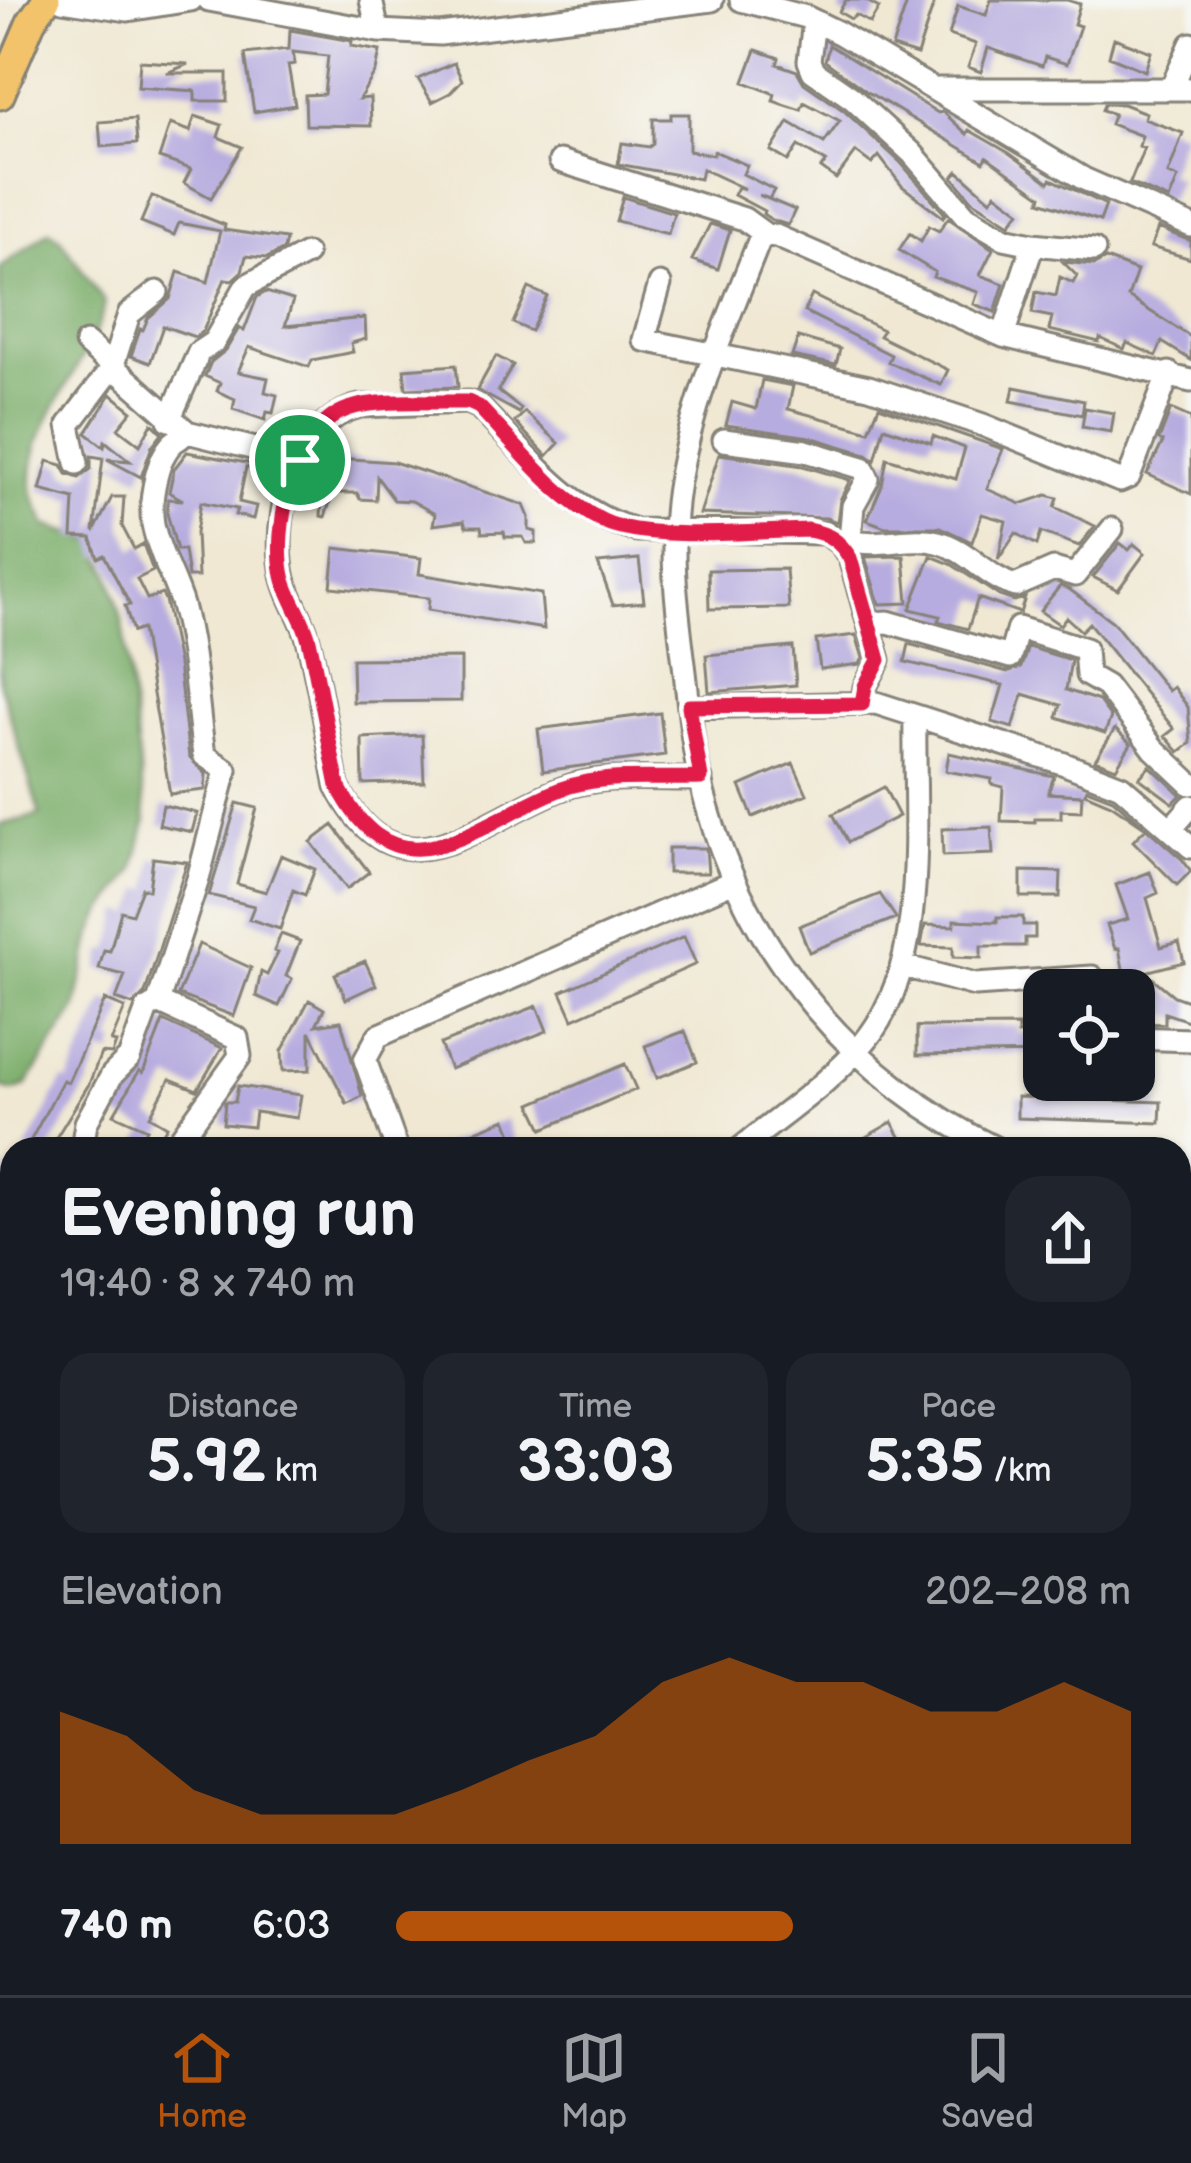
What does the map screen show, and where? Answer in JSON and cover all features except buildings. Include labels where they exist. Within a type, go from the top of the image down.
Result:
[{"type":"main road","points":[[0,95],[31,22],[46,0]]},
{"type":"street","points":[[62,0],[128,10],[191,0]]},
{"type":"street","points":[[209,0],[377,31],[440,34],[712,0]]},
{"type":"street","points":[[371,0],[377,31]]},
{"type":"street","points":[[741,0],[775,6],[814,21],[938,89],[1084,179],[1191,226]]},
{"type":"street","points":[[814,21],[809,61],[813,71],[852,98],[911,153],[966,216],[1004,238],[1094,250]]},
{"type":"street","points":[[938,89],[1181,89],[1191,44]]},
{"type":"street","points":[[560,161],[744,218],[766,235],[1003,336],[1180,377],[1129,477],[1120,481],[983,424],[904,398],[795,369],[644,340],[660,284]]},
{"type":"street","points":[[766,235],[759,241],[714,353],[686,442],[675,531],[675,586],[701,778],[734,881],[781,964],[856,1053],[901,1092],[970,1137]]},
{"type":"street","points":[[1003,336],[1033,244]]},
{"type":"street","points":[[84,1137],[86,1123],[112,1075],[129,1058],[147,1009],[158,1002],[198,879],[226,770],[204,755],[183,607],[153,524],[153,494],[199,352],[214,342],[246,286],[306,254]]},
{"type":"street","points":[[77,463],[69,425],[112,368],[129,314],[157,292]]},
{"type":"street","points":[[86,343],[174,429],[300,460]]},
{"type":"street","points":[[701,778],[587,782],[561,789],[450,844],[418,849],[392,844],[367,828],[338,786],[308,635],[284,581],[281,557],[284,509],[300,460],[326,421],[344,410],[468,402],[479,407],[579,507],[606,523],[636,530],[808,530],[847,544],[872,546],[935,541],[966,554],[1001,582],[1015,586],[1054,569],[1075,575],[1112,529]]},
{"type":"street","points":[[724,440],[806,451],[863,468],[868,479],[853,506],[847,544],[879,660],[865,686],[862,704]]},
{"type":"street","points":[[868,623],[888,622],[1010,657],[1018,628],[1085,649],[1087,675],[1106,686],[1154,749],[1191,784]]},
{"type":"street","points":[[689,706],[876,704],[1121,786],[1191,848]]},
{"type":"street","points":[[754,1137],[856,1053],[886,1013],[903,966],[912,918],[915,716]]},
{"type":"street","points":[[1171,829],[1191,806]]},
{"type":"street","points":[[393,1137],[365,1060],[377,1036],[734,881]]},
{"type":"street","points":[[903,966],[975,985],[1023,982]]},
{"type":"street","points":[[158,1002],[189,1012],[237,1038],[240,1056],[181,1137]]},
{"type":"street","points":[[1155,1039],[1191,1040]]},
{"type":"green space","points":[[49,231],[60,238],[105,303],[98,326],[39,440],[32,489],[46,525],[93,541],[110,574],[123,624],[146,821],[134,871],[102,913],[91,938],[76,1009],[26,1086],[14,1091],[0,1087],[0,825],[40,815],[0,684],[0,268]]},
{"type":"route","points":[[468,402],[479,407],[579,507],[606,523],[636,530],[826,533],[842,544],[850,558],[879,660],[865,686],[862,704],[689,706],[701,778],[587,782],[561,789],[450,844],[418,849],[392,844],[367,828],[338,786],[308,635],[284,581],[284,509],[300,460],[326,421],[344,410],[468,402]]}]
